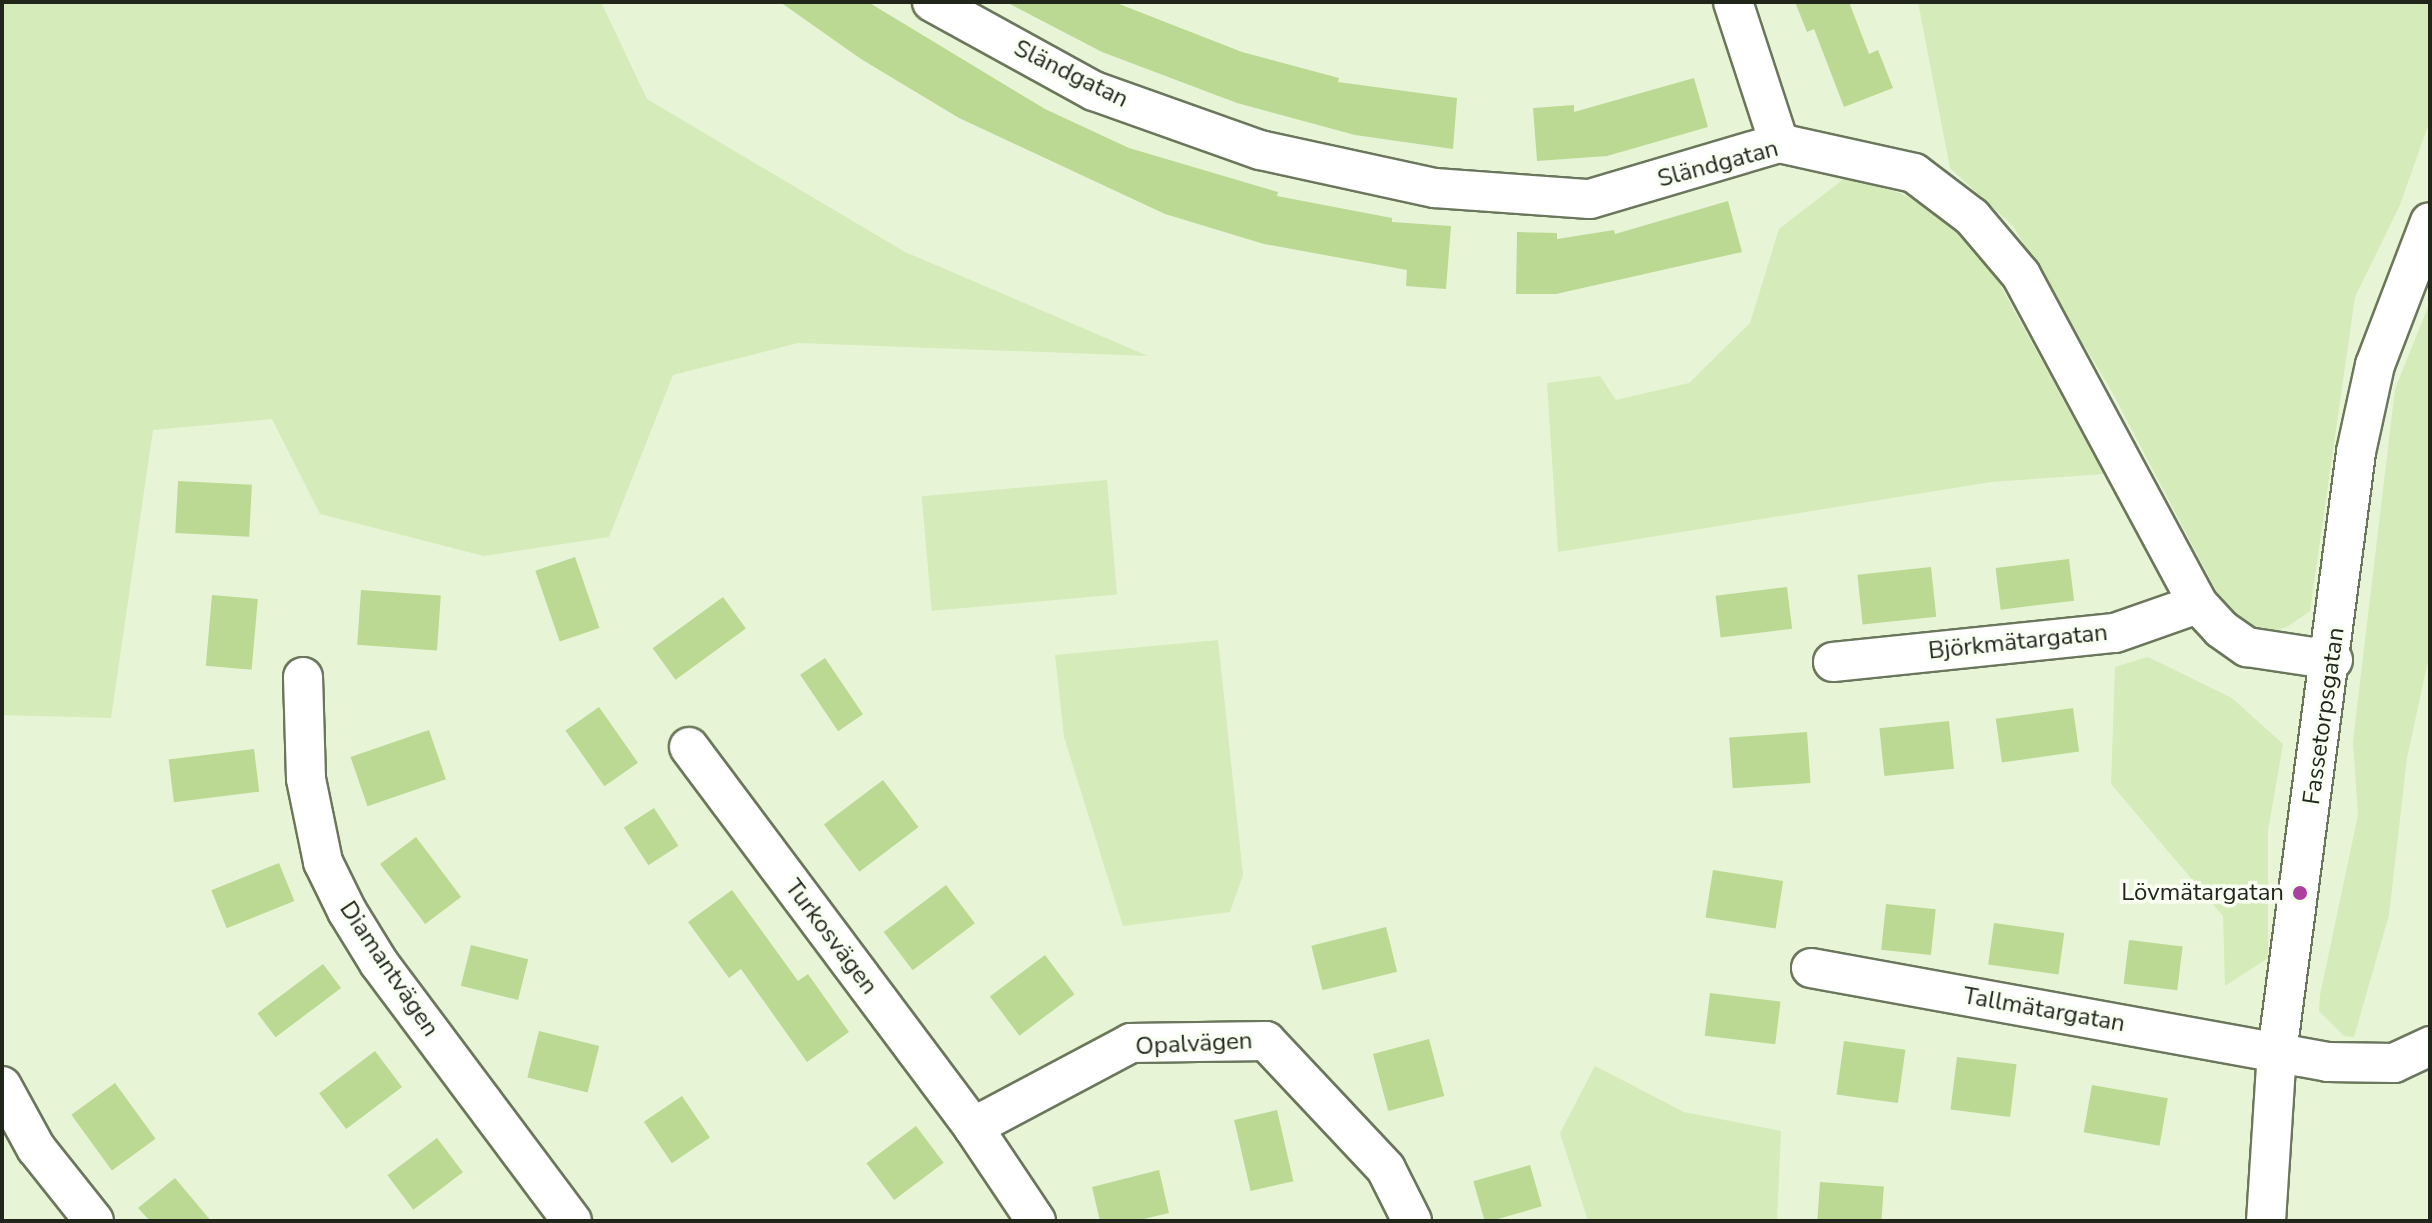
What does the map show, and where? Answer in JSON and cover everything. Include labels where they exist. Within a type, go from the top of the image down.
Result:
[{"type":"street","name":"Sländgatan","points":[[932,2],[1094,91],[1260,150],[1435,188],[1590,199],[1779,143],[1914,173],[1972,217],[2021,275],[2198,604],[2221,629],[2247,647],[2333,660]]},
{"type":"street","points":[[1733,2],[1779,143]]},
{"type":"street","name":"Fassetorpsgatan","points":[[2266,1221],[2277,1053],[2333,660],[2356,452],[2375,365],[2430,222]]},
{"type":"street","name":"Björkmätargatan","points":[[1833,662],[2115,633],[2198,604]]},
{"type":"street","name":"Diamantvägen","points":[[303,677],[306,779],[323,862],[347,911],[388,975],[572,1221]]},
{"type":"street","name":"Turkosvägen","points":[[689,747],[973,1127]]},
{"type":"street","name":"Tallmätargatan","points":[[1811,968],[2277,1053]]},
{"type":"street","name":"Opalvägen","points":[[973,1127],[1131,1043],[1266,1041],[1386,1169],[1412,1221]]},
{"type":"street","points":[[2277,1053],[2366,1065],[2394,1063],[2430,1046]]},
{"type":"street","points":[[2,1086],[36,1148],[94,1221]]},
{"type":"street","points":[[973,1127],[1036,1221]]},
{"type":"green space","points":[[2,2],[601,2],[647,99],[905,252],[1148,356],[798,343],[673,375],[609,537],[484,556],[320,514],[272,419],[153,430],[111,718],[2,715]]},
{"type":"green space","points":[[1918,2],[2430,2],[2430,120],[2400,205],[2355,297],[2310,611],[2287,627],[2266,633],[2243,621],[2217,592],[2111,390],[2013,226],[1950,168]]},
{"type":"green space","points":[[1845,178],[1900,193],[1947,217],[1999,283],[2104,474],[1991,482],[1558,552],[1547,383],[1600,376],[1616,400],[1689,383],[1750,323],[1779,229]]},
{"type":"green space","points":[[2430,302],[2430,652],[2407,758],[2389,915],[2354,1037],[2344,1036],[2319,1011],[2320,995],[2358,815],[2353,741],[2395,389]]},
{"type":"green space","points":[[1107,480],[1117,595],[932,611],[922,496]]},
{"type":"green space","points":[[1218,640],[1243,875],[1230,912],[1123,926],[1064,737],[1055,655]]},
{"type":"green space","points":[[2148,657],[2232,698],[2283,744],[2268,831],[2268,958],[2225,986],[2223,916],[2111,784],[2115,667]]},
{"type":"green space","points":[[1595,1066],[1684,1112],[1781,1131],[1777,1221],[1588,1221],[1560,1133]]},
{"type":"building","points":[[780,2],[868,2],[1045,109],[1129,148],[1278,192],[1277,196],[1392,218],[1392,222],[1451,226],[1446,289],[1406,286],[1407,270],[1264,244],[1165,214],[959,118],[861,59]]},
{"type":"building","points":[[1006,2],[1114,2],[1242,52],[1339,78],[1338,82],[1457,98],[1453,149],[1355,135],[1237,103],[1102,52]]},
{"type":"building","points":[[1795,2],[1849,2],[1869,54],[1878,50],[1893,88],[1844,107],[1814,29],[1807,32]]},
{"type":"building","points":[[1694,78],[1708,127],[1607,156],[1537,161],[1533,108],[1574,105],[1574,112]]},
{"type":"building","points":[[1728,201],[1742,252],[1556,294],[1516,294],[1517,232],[1557,233],[1557,239],[1614,230],[1615,234]]},
{"type":"building","points":[[178,481],[252,485],[249,537],[175,533]]},
{"type":"building","points":[[575,557],[599,628],[560,642],[535,571]]},
{"type":"building","points":[[2069,559],[2074,601],[2001,610],[1996,568]]},
{"type":"building","points":[[1931,567],[1936,617],[1863,624],[1857,575]]},
{"type":"building","points":[[1787,587],[1792,629],[1721,637],[1716,596]]},
{"type":"building","points":[[361,590],[441,596],[437,650],[357,645]]},
{"type":"building","points":[[212,595],[258,599],[252,670],[206,666]]},
{"type":"building","points":[[723,597],[746,629],[676,680],[653,648]]},
{"type":"building","points":[[825,658],[863,714],[838,731],[800,675]]},
{"type":"building","points":[[599,707],[638,763],[604,786],[565,731]]},
{"type":"building","points":[[2073,708],[2079,752],[2002,762],[1996,719]]},
{"type":"building","points":[[1949,721],[1954,769],[1884,776],[1879,728]]},
{"type":"building","points":[[429,730],[446,779],[367,806],[351,757]]},
{"type":"building","points":[[1807,732],[1811,783],[1733,788],[1729,737]]},
{"type":"building","points":[[254,749],[259,792],[174,802],[169,759]]},
{"type":"building","points":[[883,780],[919,827],[859,872],[824,825]]},
{"type":"building","points":[[654,808],[679,846],[648,865],[624,828]]},
{"type":"building","points":[[416,837],[461,897],[425,924],[380,864]]},
{"type":"building","points":[[279,863],[294,901],[227,928],[211,890]]},
{"type":"building","points":[[1713,870],[1783,881],[1776,929],[1705,917]]},
{"type":"building","points":[[946,885],[975,923],[913,970],[884,932]]},
{"type":"building","points":[[732,890],[798,981],[808,974],[849,1032],[807,1062],[741,969],[729,978],[688,922]]},
{"type":"building","points":[[1886,904],[1936,909],[1931,955],[1881,950]]},
{"type":"building","points":[[1994,923],[2064,933],[2058,974],[1988,965]]},
{"type":"building","points":[[1386,927],[1397,972],[1322,990],[1311,946]]},
{"type":"building","points":[[2129,940],[2183,947],[2177,990],[2124,984]]},
{"type":"building","points":[[471,945],[528,959],[518,1000],[461,986]]},
{"type":"building","points":[[1045,955],[1074,994],[1019,1036],[990,997]]},
{"type":"building","points":[[323,964],[341,988],[276,1037],[258,1013]]},
{"type":"building","points":[[1710,993],[1780,1002],[1775,1044],[1705,1036]]},
{"type":"building","points":[[539,1031],[599,1046],[588,1093],[527,1078]]},
{"type":"building","points":[[1429,1039],[1444,1096],[1388,1111],[1373,1054]]},
{"type":"building","points":[[1844,1041],[1905,1050],[1898,1103],[1836,1094]]},
{"type":"building","points":[[375,1051],[402,1087],[346,1129],[319,1093]]},
{"type":"building","points":[[1957,1057],[2017,1064],[2010,1117],[1951,1110]]},
{"type":"building","points":[[115,1083],[156,1139],[112,1171],[71,1115]]},
{"type":"building","points":[[2092,1085],[2168,1098],[2159,1146],[2084,1132]]},
{"type":"building","points":[[682,1096],[710,1137],[672,1163],[644,1122]]},
{"type":"building","points":[[1277,1110],[1293,1181],[1251,1191],[1234,1120]]},
{"type":"building","points":[[916,1126],[944,1163],[894,1200],[866,1163]]},
{"type":"building","points":[[437,1138],[463,1172],[413,1210],[387,1175]]},
{"type":"building","points":[[1530,1165],[1542,1206],[1485,1221],[1473,1181]]},
{"type":"building","points":[[1159,1170],[1169,1213],[1135,1221],[1100,1221],[1092,1187]]},
{"type":"building","points":[[175,1178],[211,1221],[150,1221],[138,1208]]},
{"type":"building","points":[[1820,1182],[1884,1186],[1881,1221],[1817,1221]]},
{"type":"place","name":"Lövmätargatan","points":[[2300,893]]}]
